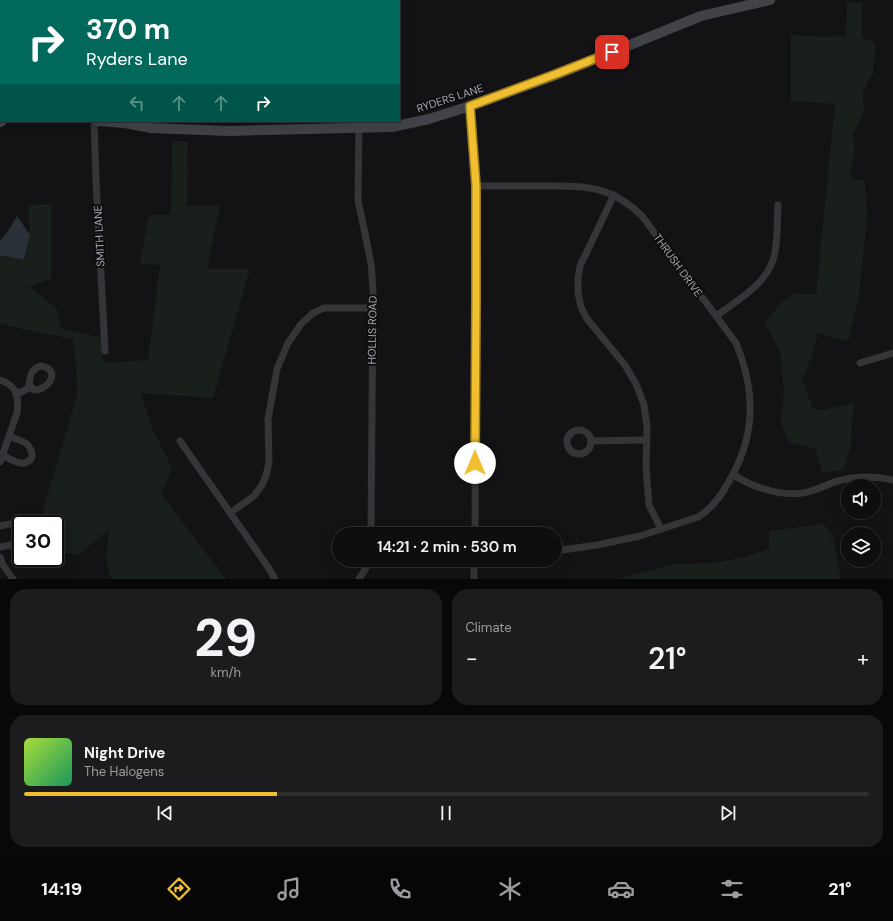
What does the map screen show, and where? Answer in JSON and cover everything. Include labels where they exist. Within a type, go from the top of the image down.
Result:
[{"type":"main road","name":"RYDERS LANE","points":[[126,122],[151,128],[228,131],[392,127],[429,119],[470,106],[556,74],[701,16],[770,0]]},
{"type":"street","points":[[470,106],[476,186],[475,527]]},
{"type":"street","name":"SMITH LANE","points":[[94,122],[105,351]]},
{"type":"street","name":"HOLLIS ROAD","points":[[358,128],[358,200],[371,263],[373,289],[370,527]]},
{"type":"street","name":"THRUSH DRIVE","points":[[476,186],[583,186],[602,190],[627,203],[642,216],[736,343],[746,372],[749,387],[750,410],[748,433],[744,448],[733,475],[724,490],[704,513],[698,517],[640,536],[597,545],[562,550]]},
{"type":"street","points":[[614,195],[580,266],[578,293],[581,307],[587,319],[625,365],[636,384],[644,405],[646,416],[646,468],[650,505],[661,529]]},
{"type":"street","points":[[716,316],[759,284],[770,269],[775,251],[778,205]]},
{"type":"street","points":[[230,513],[254,496],[262,485],[266,476],[268,462],[268,419],[278,369],[288,343],[296,330],[313,313],[324,308],[372,308]]},
{"type":"street","points":[[860,363],[893,353]]},
{"type":"street","points":[[0,380],[13,388],[17,394],[18,404],[18,412],[9,436],[1,459],[24,464],[28,462],[33,455],[27,444],[9,436]]},
{"type":"street","points":[[17,394],[31,387]]},
{"type":"street","points":[[591,441],[646,440]]},
{"type":"street","points":[[180,441],[275,579]]},
{"type":"street","points":[[733,475],[757,487],[791,494],[804,493],[838,481],[852,478],[882,477],[893,480]]},
{"type":"street","points":[[0,526],[12,524]]},
{"type":"street","points":[[0,547],[12,545]]},
{"type":"street","points":[[0,558],[3,571],[13,579]]},
{"type":"street","points":[[359,579],[366,567]]},
{"type":"street","points":[[474,567],[474,579]]},
{"type":"shaded area","points":[[847,2],[862,3],[862,37],[875,43],[873,73],[863,91],[864,109],[853,135],[855,153],[850,170],[852,179],[865,180],[867,221],[859,294],[848,341],[818,333],[811,358],[802,380],[813,409],[823,410],[854,403],[850,449],[844,469],[823,473],[815,449],[790,443],[781,423],[784,394],[780,352],[765,323],[781,303],[795,294],[816,294],[835,104],[791,101],[791,35],[824,37],[846,36]]},
{"type":"shaded area","points":[[173,122],[230,122],[230,123]]},
{"type":"shaded area","points":[[172,141],[188,142],[187,205],[220,206],[207,269],[250,269],[213,398],[141,393],[151,426],[172,468],[161,494],[226,579],[111,579],[106,560],[109,530],[78,555],[65,553],[64,515],[46,515],[43,510],[78,392],[73,339],[0,324],[0,256],[24,260],[30,235],[28,205],[51,204],[51,278],[30,287],[56,308],[62,329],[102,338],[103,363],[148,360],[160,265],[140,264],[149,215],[171,215]]},
{"type":"shaded area","points":[[17,216],[30,235],[24,260],[0,256],[0,241]]},
{"type":"shaded area","points":[[822,524],[833,536],[841,579],[617,579],[677,564],[715,563],[746,557],[768,549],[770,531]]},
{"type":"route","points":[[475,463],[476,186],[470,106],[612,52]]}]
